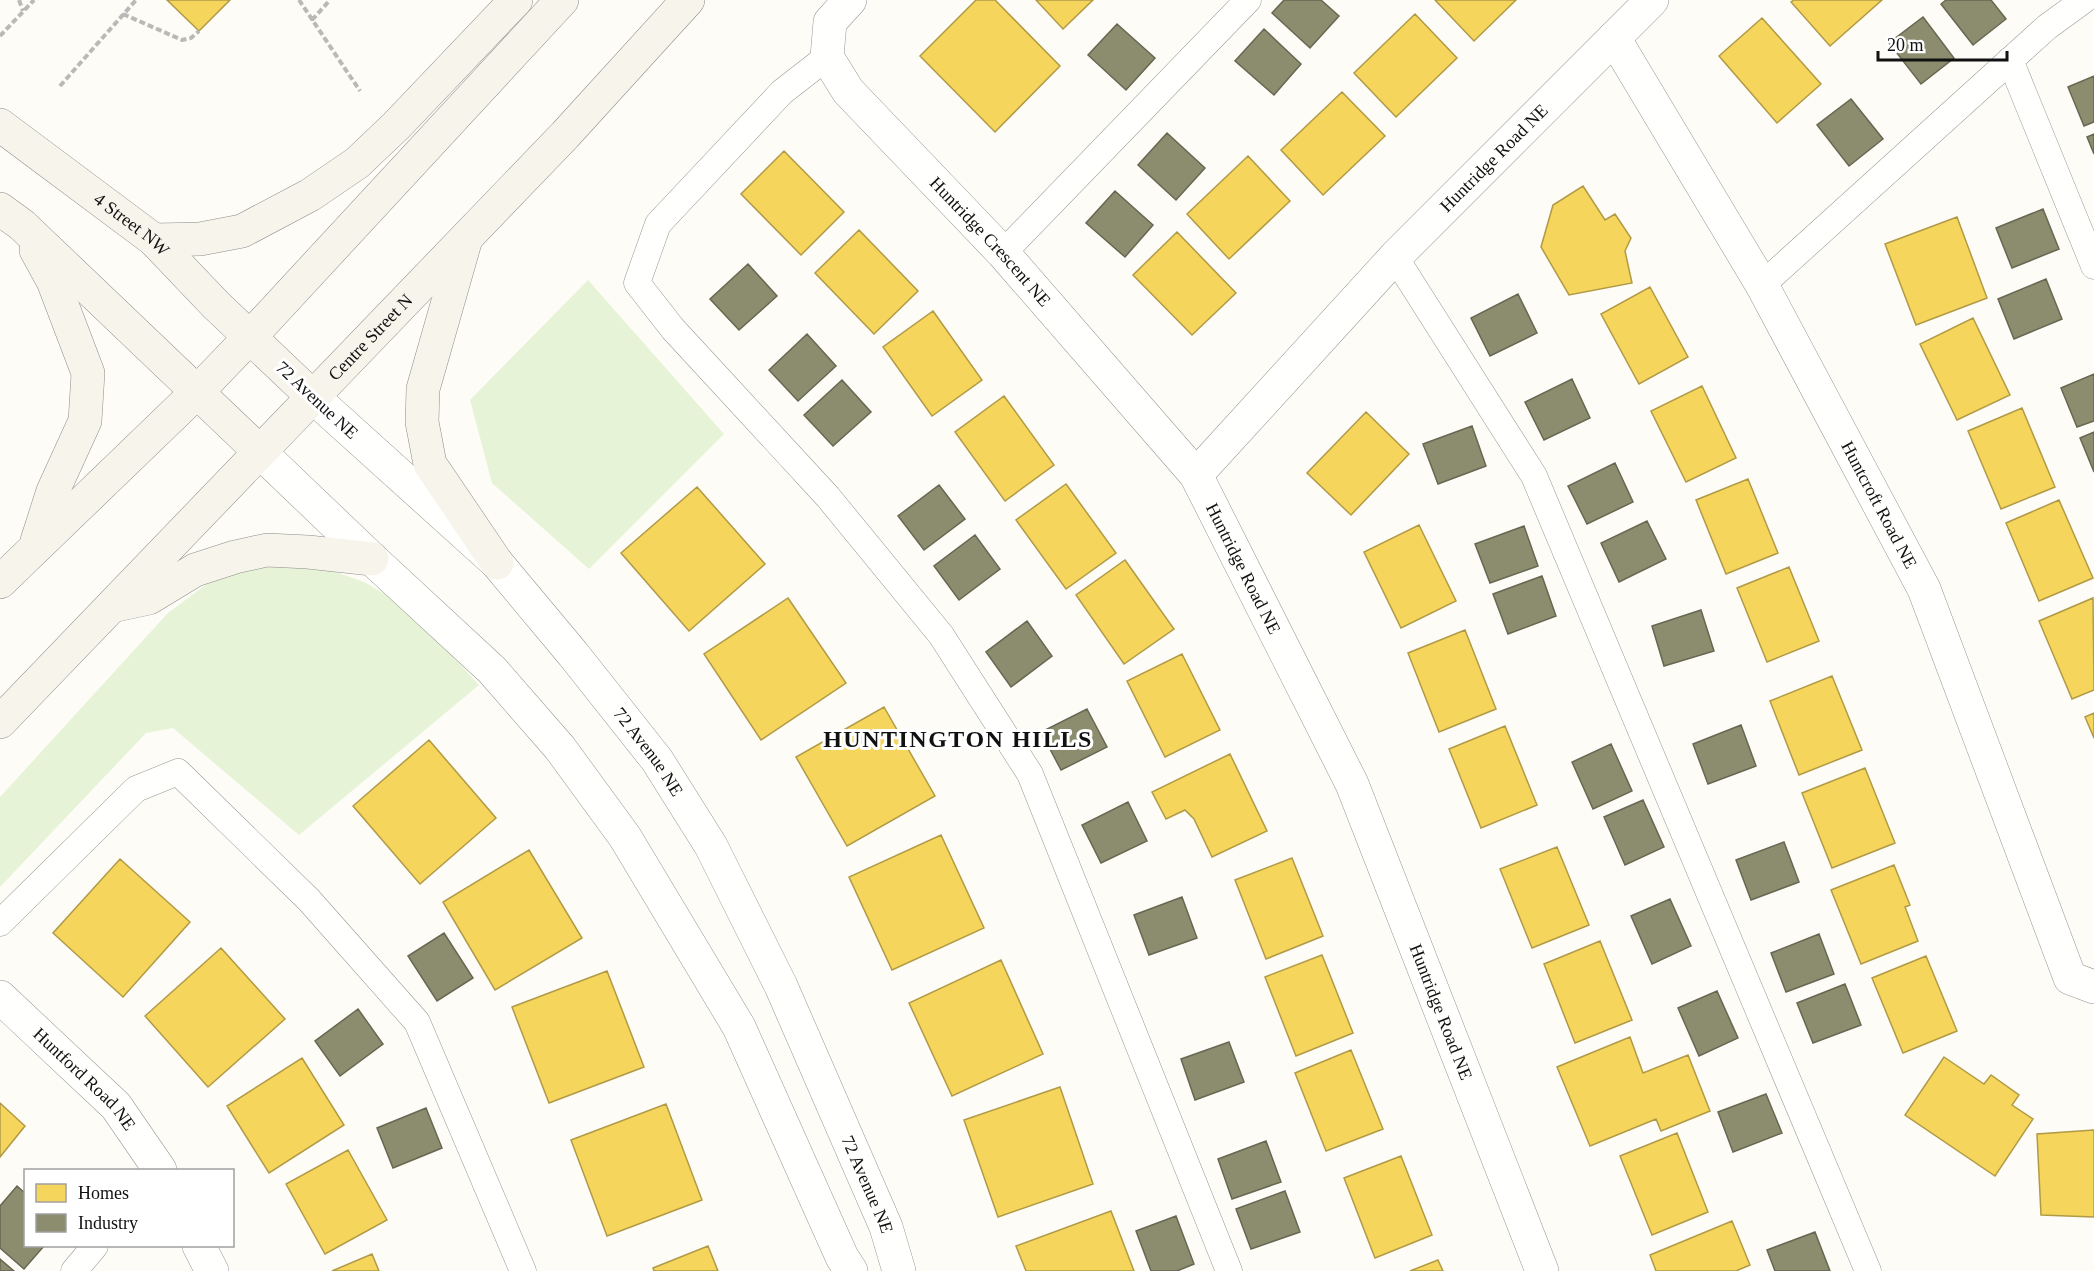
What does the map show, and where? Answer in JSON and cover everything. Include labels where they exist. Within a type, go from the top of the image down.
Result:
[{"type":"main road","points":[[154,240],[200,239],[242,231],[310,195],[357,163],[396,126],[516,0]]},
{"type":"main road","points":[[0,582],[198,391],[562,0]]},
{"type":"main road","name":"Centre Street N","points":[[0,722],[565,135],[688,0]]},
{"type":"main road","name":"4 Street NW","points":[[0,125],[154,240],[250,337]]},
{"type":"main road","points":[[11,217],[198,391],[260,452]]},
{"type":"main road","points":[[11,217],[53,281],[88,373],[85,421],[53,491],[34,548]]},
{"type":"main road","points":[[467,237],[423,389],[422,422],[430,464],[497,563]]},
{"type":"main road","name":"72 Avenue NE","points":[[250,337],[313,397]]},
{"type":"main road","points":[[112,606],[149,598],[195,570],[235,557],[267,550],[372,559]]},
{"type":"street","points":[[827,57],[830,22],[850,0]]},
{"type":"street","name":"Huntridge Road NE","points":[[1542,1271],[1352,784],[1196,475],[1395,257],[1652,0]]},
{"type":"street","name":"Huntcroft Road NE","points":[[1614,38],[1762,285],[1924,588],[2070,978],[2094,987]]},
{"type":"street","name":"Huntridge Crescent NE","points":[[827,57],[848,91],[1003,253],[1196,475]]},
{"type":"street","name":"72 Avenue NE","points":[[313,397],[497,563],[657,760],[711,846],[782,986],[886,1227],[899,1271]]},
{"type":"street","points":[[260,452],[492,670],[561,748],[625,837],[740,1028],[842,1257],[851,1271]]},
{"type":"street","name":"Huntford Road NE","points":[[0,997],[116,1106],[157,1169]]},
{"type":"street","points":[[200,1247],[212,1271]]},
{"type":"lane","points":[[1003,253],[1248,0]]},
{"type":"lane","points":[[1762,285],[2047,27],[2084,0]]},
{"type":"lane","points":[[827,57],[782,92],[658,224],[637,283],[673,329],[828,497],[941,635],[1030,774],[1229,1271]]},
{"type":"lane","points":[[2010,60],[2094,266]]},
{"type":"lane","points":[[1395,257],[1534,476],[1868,1271]]},
{"type":"lane","points":[[0,923],[136,789],[178,772],[309,900],[417,1022],[523,1271]]},
{"type":"lane","points":[[74,1271],[93,1247]]},
{"type":"path","points":[[19,0],[23,11]]},
{"type":"path","points":[[0,36],[33,0]]},
{"type":"path","points":[[60,86],[136,0]]},
{"type":"path","points":[[299,0],[360,91]]},
{"type":"path","points":[[312,20],[330,0]]},
{"type":"path","points":[[123,14],[182,40],[191,38],[199,31]]},
{"type":"green space","points":[[588,280],[724,434],[589,569],[492,483],[470,400]]},
{"type":"green space","points":[[286,564],[313,564],[364,582],[407,607],[479,685],[299,835],[173,728],[146,733],[0,887],[0,797],[168,613],[207,584],[248,569]]},
{"type":"building: Homes","points":[[167,0],[230,0],[199,31]]},
{"type":"building: Homes","points":[[976,0],[995,0],[1060,66],[995,132],[920,56]]},
{"type":"building: Homes","points":[[1036,0],[1093,0],[1063,29]]},
{"type":"building: Homes","points":[[1435,0],[1516,0],[1474,41]]},
{"type":"building: Homes","points":[[1794,0],[1882,0],[1830,46],[1791,2]]},
{"type":"building: Homes","points":[[1415,14],[1457,58],[1396,117],[1354,73]]},
{"type":"building: Homes","points":[[1762,18],[1821,84],[1777,123],[1719,56]]},
{"type":"building: Homes","points":[[1342,92],[1385,136],[1323,195],[1281,150]]},
{"type":"building: Homes","points":[[784,151],[844,212],[801,255],[741,194]]},
{"type":"building: Homes","points":[[1248,156],[1290,201],[1229,259],[1187,214]]},
{"type":"building: Homes","points":[[1583,186],[1605,220],[1615,214],[1631,238],[1625,251],[1632,283],[1569,295],[1541,247],[1553,205]]},
{"type":"building: Homes","points":[[1957,217],[1987,298],[1916,325],[1885,244]]},
{"type":"building: Homes","points":[[859,230],[918,291],[874,334],[815,273]]},
{"type":"building: Homes","points":[[1177,232],[1236,293],[1192,335],[1133,275]]},
{"type":"building: Homes","points":[[1650,287],[1688,357],[1639,384],[1601,314]]},
{"type":"building: Homes","points":[[933,311],[982,380],[932,416],[883,347]]},
{"type":"building: Homes","points":[[1973,318],[2010,395],[1957,420],[1920,344]]},
{"type":"building: Homes","points":[[1702,386],[1736,458],[1686,482],[1651,411]]},
{"type":"building: Homes","points":[[1004,396],[1054,465],[1005,501],[955,432]]},
{"type":"building: Homes","points":[[2022,408],[2055,487],[2001,509],[1968,431]]},
{"type":"building: Homes","points":[[1366,412],[1409,454],[1351,515],[1307,473]]},
{"type":"building: Homes","points":[[1748,479],[1778,553],[1726,574],[1696,500]]},
{"type":"building: Homes","points":[[1066,484],[1116,553],[1066,589],[1016,520]]},
{"type":"building: Homes","points":[[697,487],[765,564],[689,631],[621,553]]},
{"type":"building: Homes","points":[[2059,500],[2093,578],[2039,601],[2006,523]]},
{"type":"building: Homes","points":[[1419,525],[1456,601],[1401,628],[1364,552]]},
{"type":"building: Homes","points":[[1125,560],[1174,629],[1124,664],[1076,595]]},
{"type":"building: Homes","points":[[1789,567],[1819,641],[1767,662],[1737,588]]},
{"type":"building: Homes","points":[[788,598],[846,683],[761,740],[704,654]]},
{"type":"building: Homes","points":[[2093,598],[2094,690],[2072,699],[2039,621]]},
{"type":"building: Homes","points":[[1465,630],[1496,709],[1439,732],[1408,653]]},
{"type":"building: Homes","points":[[1182,654],[1220,730],[1165,757],[1127,681]]},
{"type":"building: Homes","points":[[1832,676],[1862,750],[1799,775],[1770,701]]},
{"type":"building: Homes","points":[[884,707],[935,796],[847,846],[796,757]]},
{"type":"building: Homes","points":[[2094,713],[2094,738],[2085,717]]},
{"type":"building: Homes","points":[[1505,726],[1537,805],[1481,828],[1449,749]]},
{"type":"building: Homes","points":[[429,740],[496,818],[420,884],[353,806]]},
{"type":"building: Homes","points":[[1230,754],[1267,831],[1212,857],[1194,819],[1185,810],[1166,819],[1152,792]]},
{"type":"building: Homes","points":[[1865,768],[1895,843],[1832,868],[1802,793]]},
{"type":"building: Homes","points":[[941,835],[984,928],[892,970],[849,877]]},
{"type":"building: Homes","points":[[1557,847],[1589,925],[1532,948],[1500,869]]},
{"type":"building: Homes","points":[[529,850],[582,938],[495,990],[443,902]]},
{"type":"building: Homes","points":[[1292,858],[1323,936],[1266,959],[1235,880]]},
{"type":"building: Homes","points":[[120,859],[190,922],[123,997],[53,933]]},
{"type":"building: Homes","points":[[1894,865],[1910,905],[1905,907],[1918,941],[1861,964],[1831,890]]},
{"type":"building: Homes","points":[[1600,941],[1632,1020],[1575,1043],[1544,964]]},
{"type":"building: Homes","points":[[221,948],[285,1019],[208,1087],[145,1016]]},
{"type":"building: Homes","points":[[1322,955],[1353,1033],[1296,1056],[1265,977]]},
{"type":"building: Homes","points":[[1926,956],[1957,1031],[1903,1053],[1872,978]]},
{"type":"building: Homes","points":[[1001,960],[1043,1054],[952,1096],[909,1003]]},
{"type":"building: Homes","points":[[607,971],[644,1067],[549,1103],[512,1007]]},
{"type":"building: Homes","points":[[1630,1037],[1643,1073],[1688,1055],[1710,1111],[1661,1131],[1656,1119],[1590,1146],[1557,1067]]},
{"type":"building: Homes","points":[[1351,1050],[1383,1129],[1326,1151],[1295,1073]]},
{"type":"building: Homes","points":[[1944,1057],[1984,1084],[1991,1075],[2019,1095],[2012,1105],[2033,1119],[1995,1176],[1905,1115]]},
{"type":"building: Homes","points":[[302,1058],[344,1125],[269,1173],[227,1106]]},
{"type":"building: Homes","points":[[1060,1087],[1093,1184],[998,1217],[964,1120]]},
{"type":"building: Homes","points":[[0,1103],[25,1126],[0,1157]]},
{"type":"building: Homes","points":[[666,1104],[702,1200],[607,1236],[571,1140]]},
{"type":"building: Homes","points":[[2094,1130],[2094,1217],[2041,1215],[2037,1134]]},
{"type":"building: Homes","points":[[1677,1133],[1708,1212],[1652,1235],[1620,1156]]},
{"type":"building: Homes","points":[[348,1150],[387,1220],[325,1254],[286,1184]]},
{"type":"building: Homes","points":[[1401,1156],[1432,1235],[1375,1258],[1344,1178]]},
{"type":"building: Homes","points":[[1111,1211],[1134,1271],[1026,1271],[1016,1246]]},
{"type":"building: Homes","points":[[1732,1221],[1750,1265],[1736,1271],[1656,1271],[1650,1255]]},
{"type":"building: Homes","points":[[708,1246],[718,1271],[654,1271],[653,1268]]},
{"type":"building: Homes","points":[[372,1254],[379,1271],[332,1271]]},
{"type":"building: Homes","points":[[1438,1260],[1443,1271],[1410,1271]]},
{"type":"building: Industry","points":[[1284,0],[1321,0],[1339,16],[1310,48],[1272,13]]},
{"type":"building: Industry","points":[[1946,0],[1991,0],[2006,19],[1973,45],[1941,4]]},
{"type":"building: Industry","points":[[1923,17],[1954,58],[1921,84],[1889,43]]},
{"type":"building: Industry","points":[[1117,24],[1155,58],[1126,90],[1088,55]]},
{"type":"building: Industry","points":[[1264,29],[1301,64],[1274,95],[1235,61]]},
{"type":"building: Industry","points":[[2094,76],[2094,122],[2084,126],[2068,87]]},
{"type":"building: Industry","points":[[1851,99],[1883,139],[1849,166],[1817,125]]},
{"type":"building: Industry","points":[[1167,133],[1205,168],[1176,200],[1138,165]]},
{"type":"building: Industry","points":[[2094,134],[2094,154],[2087,137]]},
{"type":"building: Industry","points":[[1115,191],[1153,225],[1125,257],[1086,223]]},
{"type":"building: Industry","points":[[2043,209],[2059,249],[2012,268],[1996,228]]},
{"type":"building: Industry","points":[[748,264],[777,296],[739,330],[710,299]]},
{"type":"building: Industry","points":[[2046,279],[2062,319],[2014,339],[1998,299]]},
{"type":"building: Industry","points":[[1518,294],[1537,333],[1490,356],[1471,318]]},
{"type":"building: Industry","points":[[807,334],[836,366],[798,401],[769,370]]},
{"type":"building: Industry","points":[[2094,374],[2094,421],[2077,427],[2061,388]]},
{"type":"building: Industry","points":[[1572,379],[1590,418],[1544,440],[1525,402]]},
{"type":"building: Industry","points":[[842,380],[871,412],[833,446],[804,415]]},
{"type":"building: Industry","points":[[1472,426],[1486,466],[1438,484],[1423,444]]},
{"type":"building: Industry","points":[[2094,432],[2094,472],[2080,438]]},
{"type":"building: Industry","points":[[1615,463],[1633,502],[1587,524],[1568,486]]},
{"type":"building: Industry","points":[[939,485],[965,519],[924,550],[898,516]]},
{"type":"building: Industry","points":[[1647,521],[1666,559],[1619,582],[1601,543]]},
{"type":"building: Industry","points":[[1524,526],[1538,566],[1490,583],[1475,544]]},
{"type":"building: Industry","points":[[975,535],[1000,569],[959,600],[934,566]]},
{"type":"building: Industry","points":[[1542,576],[1556,616],[1508,634],[1493,594]]},
{"type":"building: Industry","points":[[1701,610],[1714,651],[1664,666],[1652,626]]},
{"type":"building: Industry","points":[[1027,621],[1052,656],[1011,687],[986,652]]},
{"type":"building: Industry","points":[[1087,709],[1107,747],[1061,770],[1041,732]]},
{"type":"building: Industry","points":[[1741,725],[1756,766],[1708,784],[1693,744]]},
{"type":"building: Industry","points":[[1611,744],[1632,791],[1593,809],[1572,762]]},
{"type":"building: Industry","points":[[1643,800],[1664,847],[1625,865],[1604,817]]},
{"type":"building: Industry","points":[[1128,802],[1147,841],[1101,863],[1082,825]]},
{"type":"building: Industry","points":[[1784,842],[1799,882],[1751,900],[1736,860]]},
{"type":"building: Industry","points":[[1182,897],[1197,938],[1149,955],[1134,915]]},
{"type":"building: Industry","points":[[1670,899],[1691,946],[1652,964],[1631,916]]},
{"type":"building: Industry","points":[[444,933],[473,978],[437,1001],[408,956]]},
{"type":"building: Industry","points":[[1819,934],[1834,974],[1786,992],[1771,953]]},
{"type":"building: Industry","points":[[1845,984],[1861,1025],[1813,1043],[1797,1003]]},
{"type":"building: Industry","points":[[1717,991],[1738,1038],[1699,1056],[1678,1008]]},
{"type":"building: Industry","points":[[358,1009],[383,1044],[340,1076],[315,1041]]},
{"type":"building: Industry","points":[[1229,1042],[1244,1082],[1195,1100],[1181,1059]]},
{"type":"building: Industry","points":[[1766,1094],[1782,1133],[1733,1152],[1718,1112]]},
{"type":"building: Industry","points":[[426,1108],[442,1148],[393,1168],[377,1128]]},
{"type":"building: Industry","points":[[1266,1141],[1281,1182],[1232,1199],[1218,1159]]},
{"type":"building: Industry","points":[[17,1186],[24,1192],[24,1247],[43,1247],[24,1269],[0,1248],[0,1206]]},
{"type":"building: Industry","points":[[1285,1191],[1300,1232],[1251,1249],[1236,1209]]},
{"type":"building: Industry","points":[[1176,1216],[1194,1264],[1177,1271],[1151,1271],[1136,1231]]},
{"type":"building: Industry","points":[[1815,1232],[1830,1271],[1775,1271],[1767,1250]]},
{"type":"building: Industry","points":[[0,1259],[14,1271],[0,1271]]},
{"type":"district","name":"HUNTINGTON HILLS","points":[[958,739]]}]
